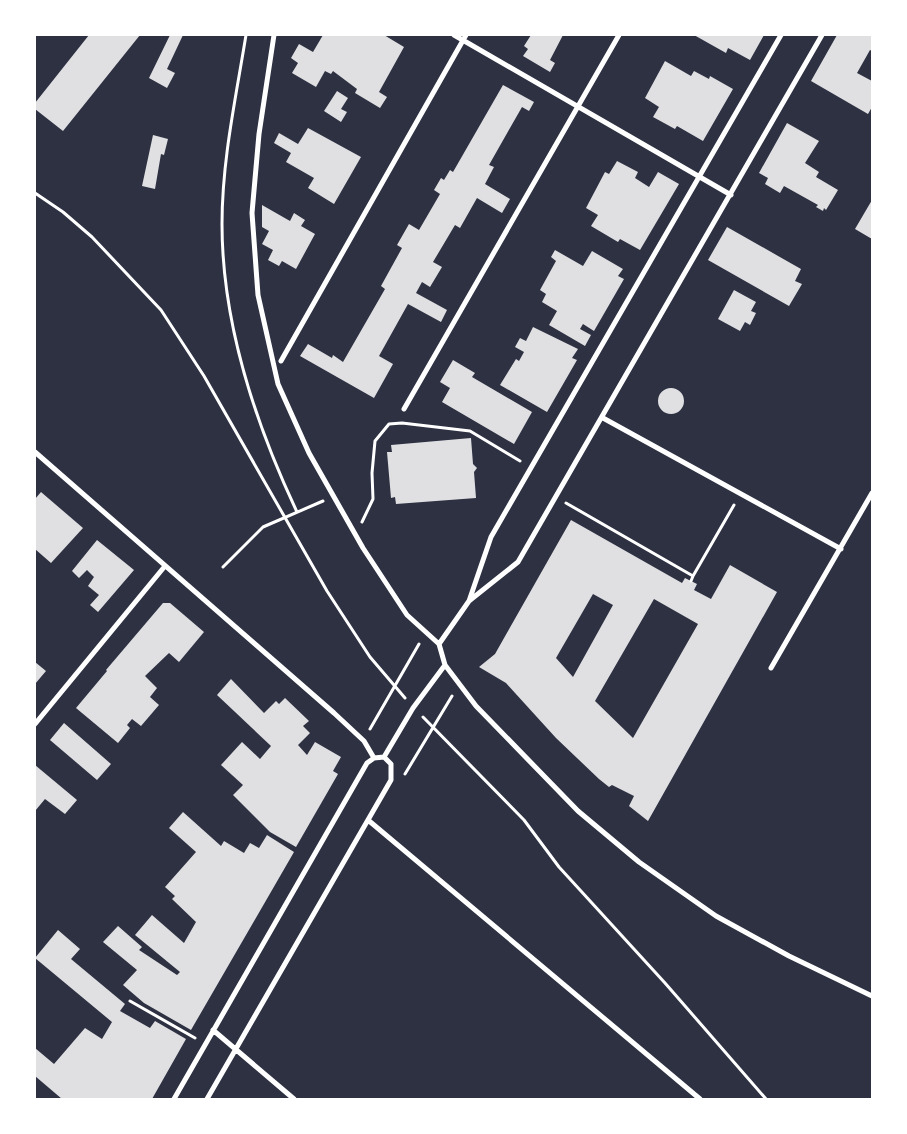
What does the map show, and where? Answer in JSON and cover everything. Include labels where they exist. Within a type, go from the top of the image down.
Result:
[{"type":"street","points":[[274,35],[259,134],[252,213],[258,295],[278,384],[309,454],[355,534],[407,615],[440,644],[445,665],[459,685],[476,706],[578,811],[639,862],[716,916],[789,956],[872,996]]},
{"type":"street","points":[[454,35],[465,38],[577,107],[731,195]]},
{"type":"street","points":[[404,409],[619,35]]},
{"type":"street","points":[[440,644],[469,601],[491,537],[781,35]]},
{"type":"street","points":[[469,601],[518,562],[603,418],[822,35]]},
{"type":"street","points":[[281,361],[465,38]]},
{"type":"street","points":[[603,418],[841,549]]},
{"type":"street","points":[[35,452],[364,741],[374,758]]},
{"type":"street","points":[[771,668],[872,493]]},
{"type":"street","points":[[35,724],[165,566]]},
{"type":"street","points":[[384,757],[413,708],[445,665]]},
{"type":"street","points":[[174,1099],[367,763],[374,758],[384,757]]},
{"type":"street","points":[[207,1099],[390,780],[391,764],[384,757]]},
{"type":"street","points":[[368,820],[700,1099]]},
{"type":"street","points":[[213,1030],[294,1099]]},
{"type":"path","points":[[35,193],[64,212],[92,237],[161,310],[204,376],[327,592],[370,658],[395,687]]},
{"type":"path","points":[[355,534],[372,506],[373,449],[382,430],[389,424],[402,423],[470,431],[532,468]]},
{"type":"path","points":[[690,581],[740,494]]},
{"type":"path","points":[[556,498],[693,576]]},
{"type":"path","points":[[223,566],[263,527],[285,516],[308,509]]},
{"type":"path","points":[[364,741],[426,632]]},
{"type":"path","points":[[390,780],[404,776],[459,685]]},
{"type":"path","points":[[432,727],[524,820],[559,867],[666,983],[766,1099]]},
{"type":"path","points":[[130,1000],[205,1044]]},
{"type":"building","points":[[89,35],[140,35],[63,131],[35,109],[35,103]]},
{"type":"building","points":[[170,35],[183,35],[167,69],[175,73],[167,88],[149,78]]},
{"type":"building","points":[[323,35],[384,35],[404,47],[379,92],[387,97],[380,108],[355,93],[357,89],[333,71],[331,74],[325,71],[316,87],[292,73],[298,63],[291,58],[299,44],[313,52]]},
{"type":"building","points":[[531,35],[563,35],[550,60],[555,63],[550,72],[523,56],[528,49],[524,46]]},
{"type":"building","points":[[694,35],[764,35],[750,60],[728,48],[726,53]]},
{"type":"building","points":[[837,35],[872,35],[872,51],[870,50],[857,73],[872,81],[872,107],[868,114],[811,81]]},
{"type":"building","points":[[665,61],[691,76],[694,71],[709,79],[710,76],[733,89],[703,141],[677,126],[675,129],[653,117],[659,107],[645,98]]},
{"type":"building","points":[[503,85],[534,102],[529,111],[522,107],[489,165],[494,167],[485,184],[510,199],[502,213],[477,198],[460,228],[455,225],[433,262],[442,267],[430,287],[422,282],[416,293],[447,310],[441,322],[408,304],[379,356],[393,364],[374,398],[300,356],[308,344],[332,358],[333,355],[343,362],[385,289],[381,286],[402,248],[397,245],[409,224],[419,230],[440,194],[434,190],[441,178],[444,180],[450,170],[453,172]]},
{"type":"building","points":[[337,91],[348,98],[341,109],[347,112],[341,122],[324,111]]},
{"type":"building","points":[[787,123],[819,141],[805,163],[819,172],[816,177],[838,190],[826,210],[824,208],[823,211],[816,207],[818,205],[784,186],[780,193],[765,184],[768,178],[759,173]]},
{"type":"building","points":[[308,128],[361,157],[334,204],[308,188],[314,178],[286,162],[291,153],[274,143],[279,133],[298,144]]},
{"type":"building","points":[[153,135],[168,139],[164,155],[161,154],[155,189],[142,186]]},
{"type":"building","points":[[617,161],[638,172],[635,178],[649,187],[658,172],[679,184],[640,250],[620,239],[618,242],[591,226],[598,215],[586,208],[605,172],[609,174]]},
{"type":"building","points":[[872,200],[872,239],[855,229]]},
{"type":"building","points":[[262,205],[290,221],[294,213],[305,220],[301,226],[315,234],[296,269],[282,261],[279,266],[268,260],[273,250],[262,244],[269,231],[262,227]]},
{"type":"building","points":[[727,227],[801,269],[795,281],[802,284],[789,306],[708,260]]},
{"type":"building","points":[[555,250],[583,266],[592,251],[623,269],[618,276],[624,279],[594,331],[583,324],[580,329],[591,335],[585,346],[549,325],[557,311],[542,302],[546,294],[540,290],[556,261],[551,257]]},
{"type":"building","points":[[734,290],[756,302],[751,311],[756,313],[750,325],[745,322],[740,331],[718,319]]},
{"type":"building","points":[[533,327],[578,349],[572,358],[577,360],[547,412],[500,385],[516,359],[519,361],[524,352],[515,347],[520,338],[526,341]]},
{"type":"building","points":[[453,360],[475,373],[472,377],[532,412],[514,444],[442,402],[450,388],[440,382]]},
{"type":"building","points":[[671,388],[681,391],[684,401],[681,411],[671,414],[661,411],[658,401],[661,391]]},
{"type":"building","points":[[471,438],[473,464],[477,468],[474,472],[476,498],[396,504],[395,497],[391,498],[387,452],[392,452],[391,445]]},
{"type":"building","points":[[41,492],[83,528],[51,563],[35,549],[35,499]]},
{"type":"building","points":[[571,520],[682,583],[685,578],[697,584],[694,590],[711,599],[730,565],[777,592],[648,821],[629,806],[634,796],[612,785],[609,787],[599,779],[556,738],[506,683],[479,667],[495,654]],"holes":[[[593,594],[613,605],[573,677],[556,658]],[[654,599],[698,624],[633,738],[595,701]]]},
{"type":"building","points":[[97,540],[134,570],[98,612],[90,605],[99,595],[88,586],[94,577],[87,570],[79,578],[72,571]]},
{"type":"building","points":[[163,603],[170,603],[204,632],[179,662],[169,653],[145,676],[157,688],[150,697],[159,705],[141,726],[132,719],[127,725],[130,728],[118,743],[76,708]]},
{"type":"building","points":[[35,662],[46,671],[35,684]]},
{"type":"building","points":[[231,679],[264,713],[276,701],[279,704],[285,698],[309,721],[303,726],[310,733],[298,745],[307,755],[315,742],[341,757],[333,771],[338,774],[296,847],[270,832],[233,795],[243,785],[221,765],[242,742],[260,759],[271,746],[217,695]]},
{"type":"building","points":[[64,723],[111,764],[97,780],[50,740]]},
{"type":"building","points":[[35,765],[77,800],[65,814],[45,799],[35,811]]},
{"type":"building","points":[[183,812],[221,846],[224,841],[244,853],[250,843],[259,848],[267,835],[294,852],[191,1030],[144,1003],[123,985],[137,970],[103,942],[118,926],[142,947],[139,950],[177,975],[180,972],[135,935],[152,915],[184,943],[196,922],[172,899],[175,896],[165,887],[196,852],[169,828]]},
{"type":"building","points":[[58,930],[80,949],[71,959],[125,1004],[120,1011],[150,1028],[155,1021],[186,1039],[152,1099],[62,1099],[35,1076],[35,1048],[54,1064],[85,1028],[102,1039],[112,1022],[35,958]]}]
